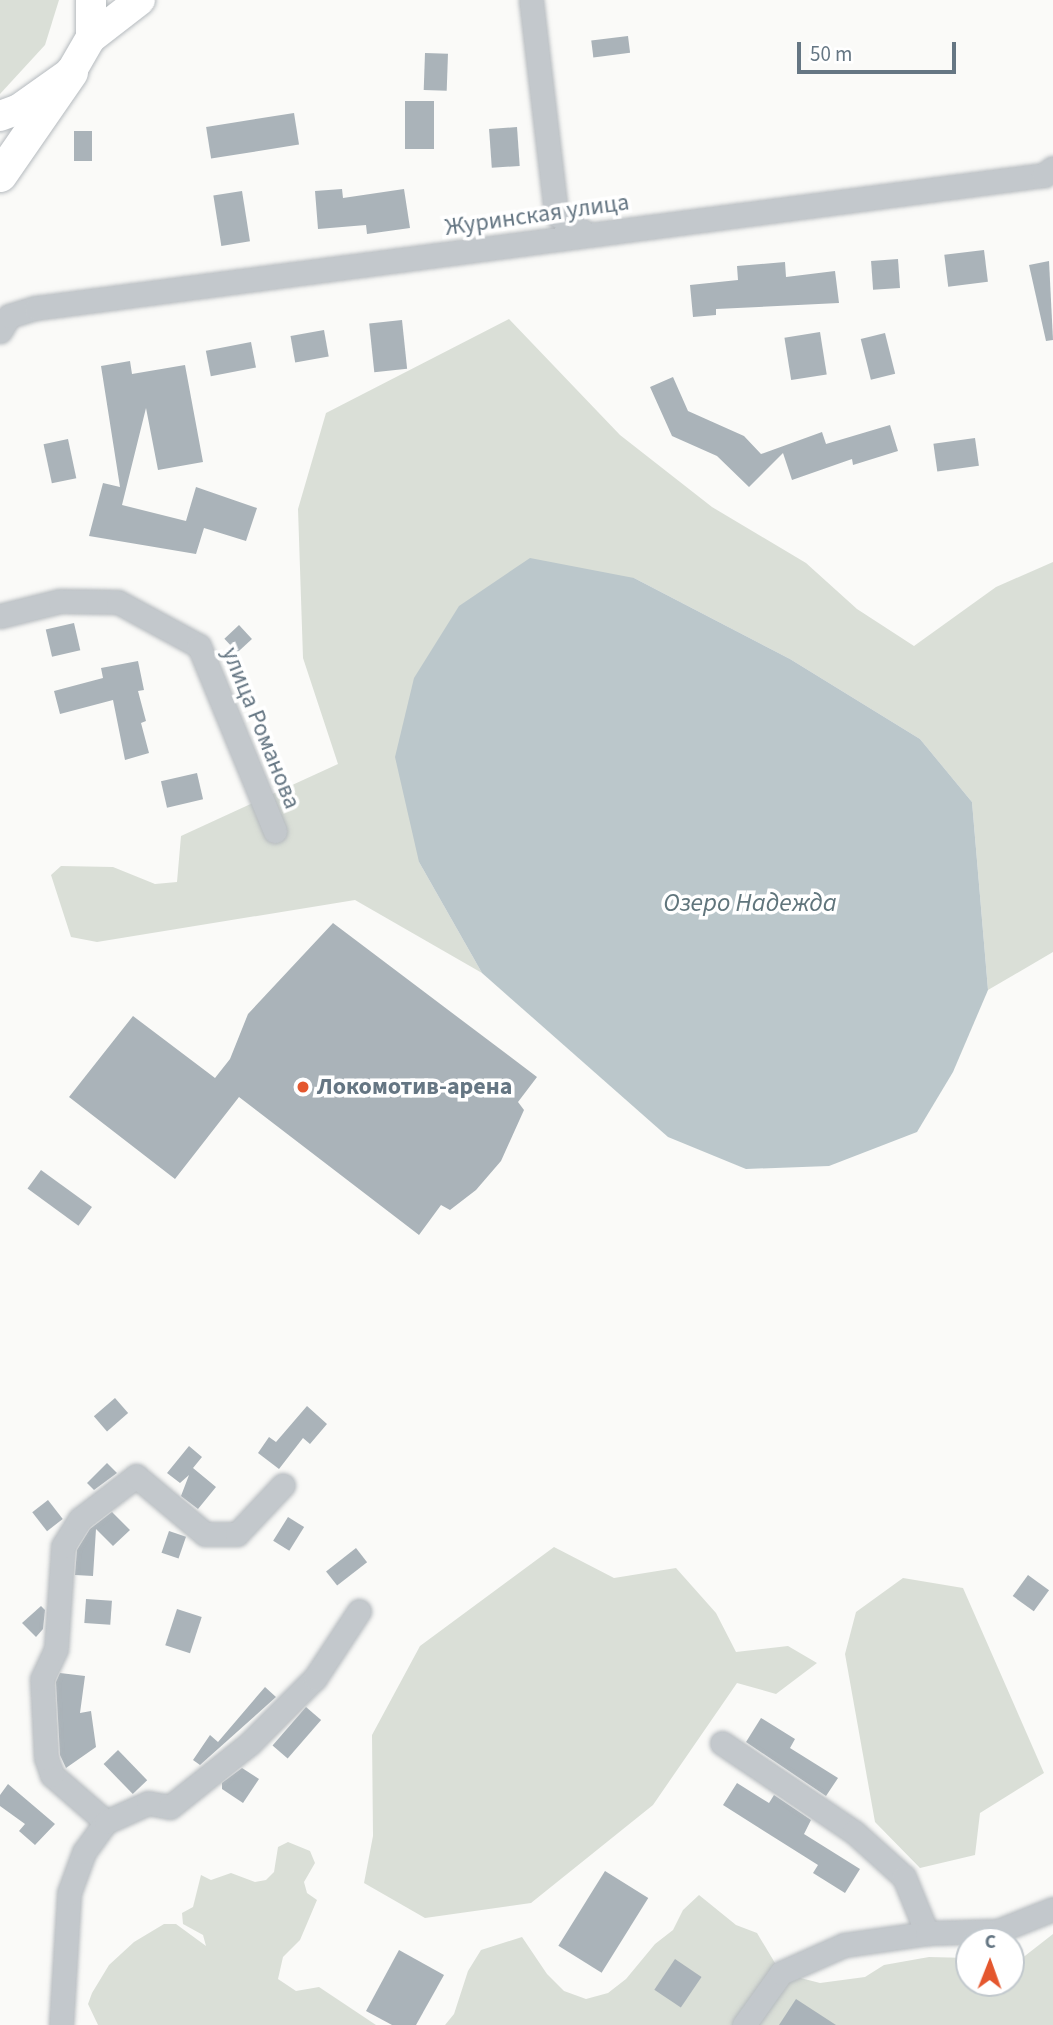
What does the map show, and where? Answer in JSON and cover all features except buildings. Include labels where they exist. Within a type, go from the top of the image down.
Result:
[{"type":"highway","points":[[0,175],[71,72]]},
{"type":"main road","points":[[91,0],[91,38]]},
{"type":"main road","points":[[0,116],[19,109],[71,72],[91,38],[140,0]]},
{"type":"street","points":[[531,0],[556,214],[589,235]]},
{"type":"street","name":"Журинская улица","points":[[0,331],[9,316],[36,308],[1049,172]]},
{"type":"street","name":"улица Романова","points":[[0,616],[60,601],[118,602],[199,646],[275,831]]},
{"type":"street","points":[[106,1822],[52,1775],[46,1758],[42,1679],[55,1649],[63,1546],[80,1519],[136,1475],[205,1534],[237,1534],[283,1485]]},
{"type":"street","points":[[61,2025],[69,1893],[84,1852],[106,1822],[148,1803],[170,1807],[249,1744],[315,1678],[359,1611]]},
{"type":"street","points":[[722,1743],[854,1832],[904,1877],[927,1933]]},
{"type":"street","points":[[744,2025],[781,1973],[845,1945],[927,1933],[998,1931],[1053,1909]]},
{"type":"shaded area","points":[[0,0],[59,0],[45,45],[0,94]]},
{"type":"shaded area","points":[[509,319],[620,435],[712,507],[806,563],[857,609],[914,646],[996,587],[1053,562],[1053,952],[988,990],[972,802],[920,739],[790,659],[634,578],[419,862],[482,973],[355,900],[97,942],[71,937],[51,875],[61,866],[113,867],[155,884],[177,882],[181,836],[338,764],[303,658],[298,509],[326,413]]},
{"type":"shaded area","points":[[554,1547],[614,1578],[676,1568],[716,1613],[736,1652],[788,1646],[817,1663],[776,1694],[737,1683],[653,1805],[531,1903],[425,1918],[364,1883],[373,1836],[372,1735],[420,1646]]},
{"type":"shaded area","points":[[903,1578],[963,1588],[1044,1773],[980,1813],[975,1855],[920,1868],[875,1822],[845,1654],[856,1612]]},
{"type":"shaded area","points":[[288,1842],[310,1851],[315,1863],[304,1882],[307,1893],[317,1900],[300,1940],[283,1957],[278,1979],[296,1991],[319,1987],[376,2025],[98,2025],[88,2004],[92,1993],[109,1965],[134,1942],[164,1924],[176,1924],[206,1946],[203,1935],[183,1924],[182,1913],[193,1907],[201,1875],[211,1880],[231,1873],[255,1882],[266,1880],[274,1872],[278,1847]]},
{"type":"shaded area","points":[[699,1895],[736,1925],[757,1933],[781,1973],[820,1983],[865,1977],[884,1965],[929,1957],[955,1958],[955,1997],[1025,1997],[1025,1956],[1053,1934],[1053,2025],[445,2025],[454,2014],[468,1971],[481,1950],[522,1937],[547,1974],[564,1991],[586,1999],[608,1993],[626,1979],[655,1944],[673,1930],[683,1910]]},
{"type":"water","name":"Озеро Надежда","points":[[530,558],[634,578],[790,659],[920,739],[972,802],[988,990],[953,1072],[917,1132],[829,1166],[746,1169],[668,1137],[482,973],[419,862],[395,757],[414,678],[459,606]]},
{"type":"place","name":"Локомотив-арена","points":[[303,1087]]}]
